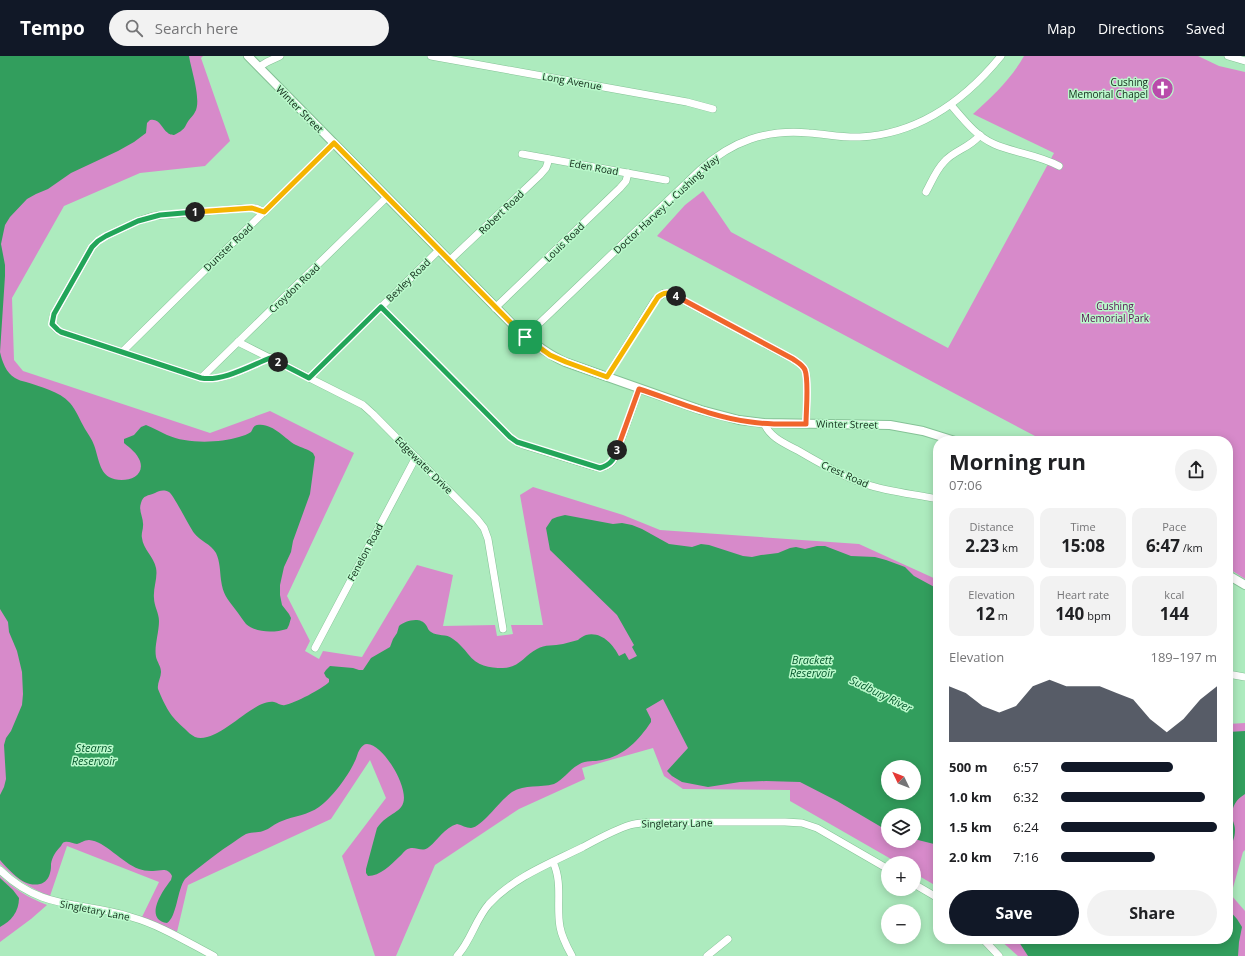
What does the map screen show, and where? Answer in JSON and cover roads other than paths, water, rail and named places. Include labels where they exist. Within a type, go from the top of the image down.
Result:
[{"type":"main road","name":"Winter Street","points":[[248,56],[495,308],[525,337],[550,355],[639,389],[715,415],[739,420],[764,423],[890,425],[923,431],[939,436]]},
{"type":"main road","points":[[1233,578],[1245,586]]},
{"type":"street","points":[[259,67],[280,56]]},
{"type":"street","name":"Long Avenue","points":[[431,56],[687,102],[713,109]]},
{"type":"street","name":"Doctor Harvey L. Cushing Way","points":[[525,337],[700,170],[717,155],[727,149],[754,137],[778,133],[800,132],[859,137],[886,133],[916,124],[951,105],[974,85],[1001,56]]},
{"type":"street","points":[[1228,56],[1245,61]]},
{"type":"street","points":[[951,105],[980,135],[995,144],[1043,158],[1059,166]]},
{"type":"street","points":[[926,192],[944,162],[951,155],[972,143],[980,135]]},
{"type":"street","name":"Dunster Road","points":[[122,352],[334,143]]},
{"type":"street","name":"Eden Road","points":[[522,154],[666,180]]},
{"type":"street","name":"Robert Road","points":[[449,261],[540,175],[546,168],[549,159]]},
{"type":"street","name":"Louis Road","points":[[495,308],[620,188],[626,181],[628,174]]},
{"type":"street","name":"Croydon Road","points":[[201,378],[386,197]]},
{"type":"street","points":[[264,212],[256,208],[247,208],[153,216],[138,221],[106,236],[95,243],[92,247],[54,314],[52,324],[61,332],[201,378],[212,379],[223,377],[270,358]]},
{"type":"street","name":"Bexley Road","points":[[309,378],[439,250]]},
{"type":"street","points":[[607,377],[655,300],[660,295],[667,292],[802,365],[805,370],[806,380],[806,424]]},
{"type":"street","points":[[381,307],[510,437],[523,445],[595,467],[600,468],[607,466],[615,457],[639,389]]},
{"type":"street","name":"Edgewater Drive","points":[[238,342],[363,405],[477,519],[484,528],[488,539],[503,629]]},
{"type":"street","name":"Crest Road","points":[[764,423],[772,435],[824,466],[850,478],[886,489],[933,498]]},
{"type":"street","name":"Fenelon Road","points":[[315,648],[416,457]]},
{"type":"street","points":[[1233,675],[1245,677]]},
{"type":"street","name":"Singletary Lane","points":[[457,956],[483,912],[493,900],[517,881],[614,831],[636,824],[651,822],[802,823],[817,828],[881,865]]},
{"type":"street","points":[[553,862],[558,880],[559,920],[561,932],[572,956]]},
{"type":"street","name":"Singletary Lane","points":[[0,870],[28,891],[41,897],[66,905],[121,914],[137,919],[163,930],[214,956]]},
{"type":"street","points":[[921,888],[933,895]]},
{"type":"street","points":[[707,956],[728,939]]},
{"type":"street","points":[[988,944],[999,956]]},
{"type":"water","points":[[0,56],[189,56],[197,93],[197,107],[194,114],[182,130],[174,135],[168,133],[156,120],[150,120],[147,123],[146,133],[134,142],[71,173],[48,189],[27,199],[10,217],[5,225],[1,244],[5,265],[5,276],[0,352]]},
{"type":"water","name":"Stearns Reservoir","points":[[0,352],[5,366],[12,376],[19,380],[55,392],[70,403],[92,441],[103,471],[109,477],[114,479],[126,480],[136,476],[139,472],[141,467],[139,458],[124,443],[124,439],[134,435],[141,427],[146,425],[175,438],[203,442],[241,437],[251,432],[256,425],[263,425],[273,428],[296,445],[313,453],[315,457],[310,494],[293,541],[291,552],[284,567],[280,585],[282,605],[291,618],[287,629],[277,631],[260,631],[246,624],[224,593],[216,553],[194,533],[169,492],[160,491],[146,496],[142,500],[140,509],[143,523],[143,542],[156,568],[154,598],[159,621],[156,653],[161,672],[158,689],[172,716],[195,737],[203,738],[211,736],[262,704],[275,702],[285,705],[295,702],[329,682],[329,679],[324,673],[330,666],[363,670],[371,658],[390,647],[399,626],[412,620],[423,622],[429,630],[436,634],[450,637],[479,664],[493,668],[513,666],[518,664],[540,647],[565,644],[591,634],[597,635],[610,643],[619,656],[625,653],[629,660],[637,656],[632,647],[634,645],[617,615],[550,550],[546,528],[552,519],[557,517],[565,515],[613,524],[622,523],[632,525],[669,544],[692,547],[701,544],[709,545],[743,556],[752,557],[778,553],[796,547],[805,549],[825,546],[851,556],[875,557],[905,567],[914,576],[933,586],[933,844],[921,841],[921,808],[881,808],[881,827],[837,801],[800,782],[740,782],[708,787],[682,782],[667,771],[688,748],[663,699],[646,709],[651,722],[636,741],[624,751],[610,758],[581,763],[554,784],[527,787],[512,792],[486,818],[475,826],[469,828],[457,824],[452,826],[426,849],[409,848],[385,870],[372,876],[368,876],[366,869],[377,828],[399,810],[404,800],[400,781],[387,758],[377,748],[372,745],[365,744],[362,746],[351,768],[334,793],[315,810],[279,822],[261,832],[250,833],[242,836],[187,877],[182,884],[173,915],[167,923],[160,920],[156,916],[156,910],[160,897],[171,880],[172,876],[170,873],[165,870],[149,871],[139,869],[95,841],[87,840],[77,844],[64,842],[53,857],[49,877],[40,884],[34,885],[18,878],[0,860],[0,795],[6,779],[4,745],[22,705],[23,694],[22,672],[17,651],[9,632],[8,622],[0,609]]},
{"type":"water","points":[[1245,731],[1245,794],[1238,799],[1233,809],[1233,732]]},
{"type":"water","points":[[1233,821],[1235,828],[1233,841]]},
{"type":"water","points":[[0,878],[13,890],[19,898],[19,903],[14,916],[0,927]]},
{"type":"water","points":[[1233,915],[1242,927],[1238,956],[1028,956],[1020,944],[1233,944]]},
{"type":"place","name":"Cushing Memorial Chapel","points":[[1163,88]]},
{"type":"park label","name":"Cushing Memorial Park","points":[[1115,312]]},
{"type":"water label","name":"Brackett Reservoir","points":[[812,666]]},
{"type":"water label","name":"Sudbury River","points":[[881,694]]}]
